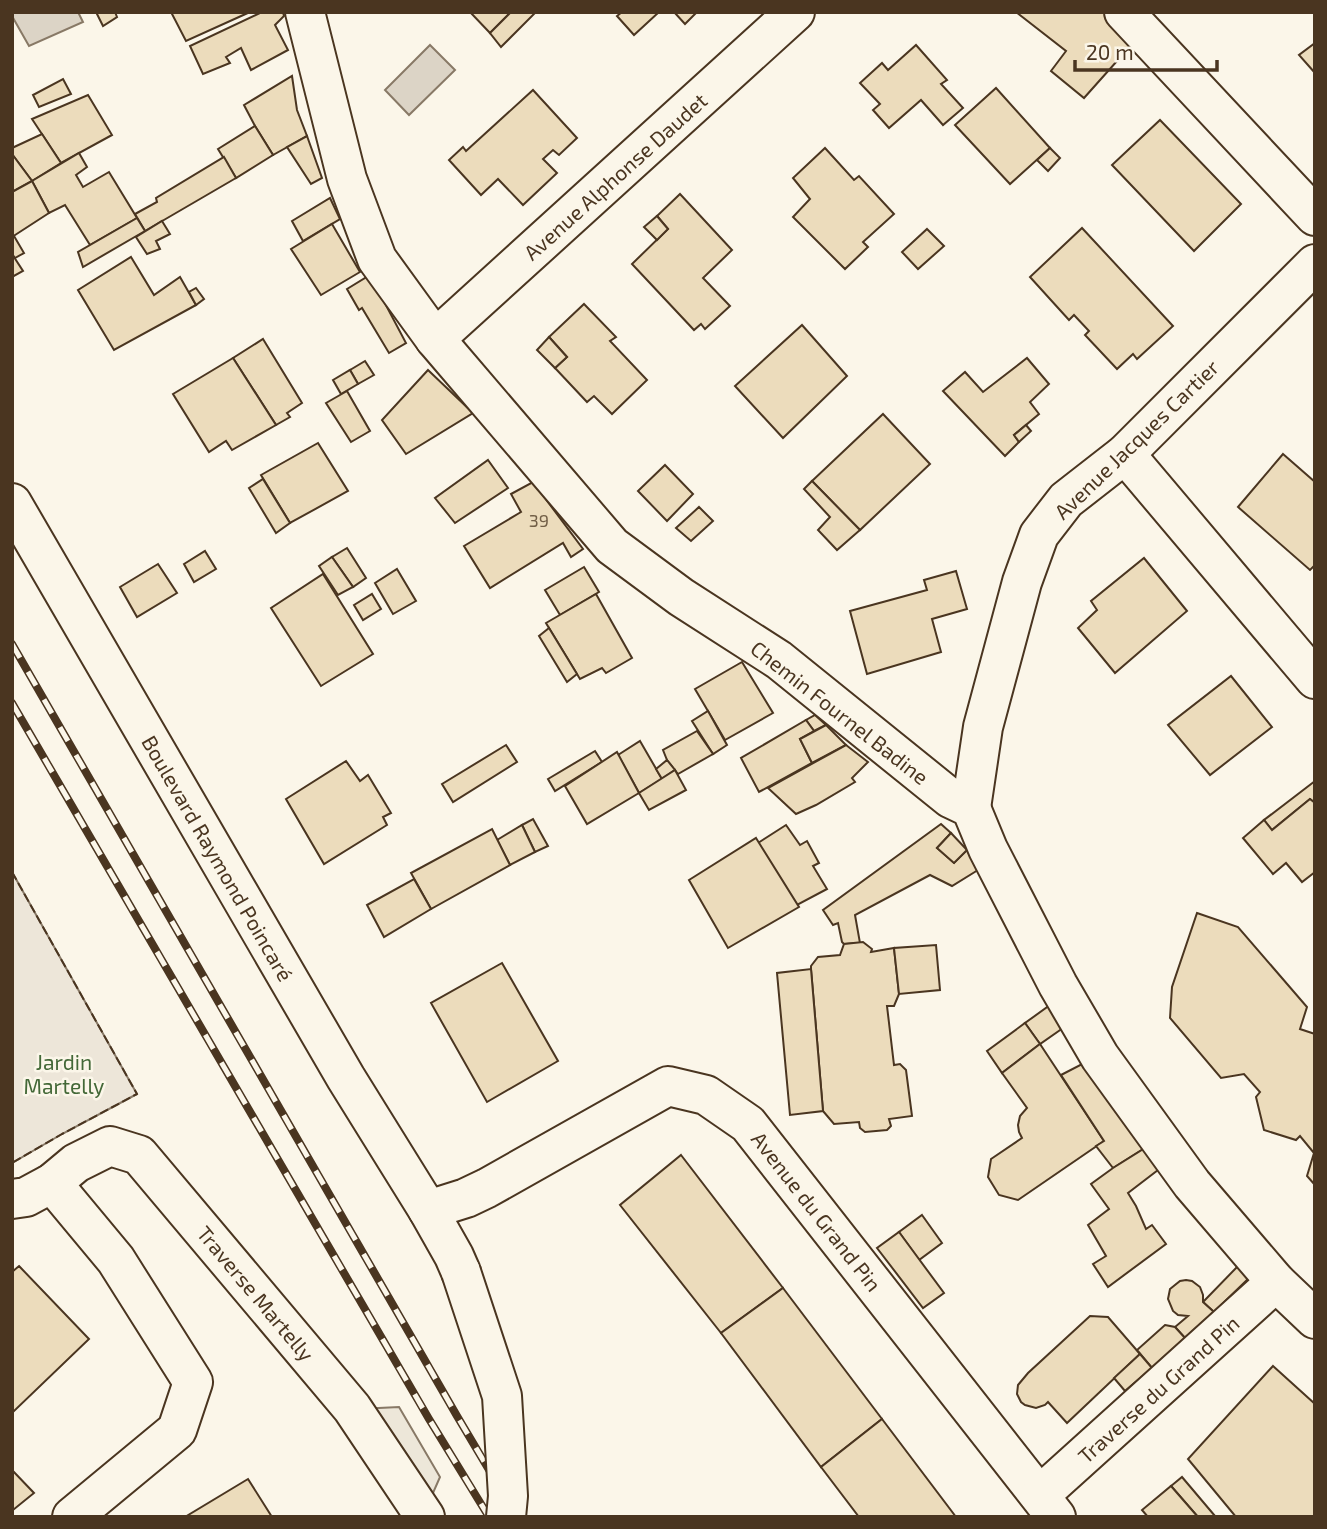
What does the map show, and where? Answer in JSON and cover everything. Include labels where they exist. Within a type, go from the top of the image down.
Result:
[{"type":"street","name":"Chemin Fournel Badine","points":[[305,12],[347,179],[377,259],[435,340],[612,546],[681,597],[779,660],[950,798],[971,807]]},
{"type":"street","name":"Avenue Alphonse Daudet","points":[[435,340],[794,12]]},
{"type":"street","points":[[1124,12],[1315,216]]},
{"type":"street","name":"Avenue Jacques Cartier","points":[[971,807],[983,727],[1021,582],[1039,535],[1066,500],[1125,454],[1315,264]]},
{"type":"street","points":[[1125,454],[1315,679]]},
{"type":"street","name":"Boulevard Raymond Poincaré","points":[[12,503],[332,1054],[454,1256],[502,1396],[508,1496],[506,1517]]},
{"type":"street","points":[[971,807],[988,849],[1058,985],[1100,1057],[1192,1184],[1276,1282],[1315,1319]]},
{"type":"street","name":"Avenue du Grand Pin","points":[[428,1210],[487,1188],[668,1086],[706,1095],[748,1124],[1048,1506]]},
{"type":"street","name":"Traverse Martelly","points":[[12,1199],[26,1197],[52,1183],[76,1163],[110,1146],[139,1154],[352,1408],[425,1517]]},
{"type":"street","points":[[52,1183],[116,1260],[193,1382],[177,1430],[72,1517]]},
{"type":"street","name":"Traverse du Grand Pin","points":[[1048,1506],[1276,1282]]},
{"type":"green space","name":"Jardin Martelly","points":[[12,872],[137,1094],[12,1163]]},
{"type":"shaded area","points":[[13,12],[78,12],[83,22],[29,46],[12,16]]},
{"type":"shaded area","points":[[430,45],[455,70],[409,115],[385,90]]},
{"type":"shaded area","points":[[399,1407],[440,1477],[426,1509],[359,1409]]},
{"type":"building","points":[[96,12],[115,12],[117,17],[103,26]]},
{"type":"building","points":[[171,12],[250,12],[186,41]]},
{"type":"building","points":[[262,12],[283,12],[284,16],[275,25],[288,50],[251,70],[241,48],[226,57],[230,63],[203,74],[190,46]]},
{"type":"building","points":[[470,12],[511,12],[490,33]]},
{"type":"building","points":[[511,12],[535,13],[501,47],[490,33]]},
{"type":"building","points":[[622,12],[659,12],[634,35],[617,16]]},
{"type":"building","points":[[674,12],[697,12],[685,24]]},
{"type":"building","points":[[1016,12],[1109,12],[1134,42],[1084,98],[1051,71],[1066,51]]},
{"type":"building","points":[[1315,43],[1315,73],[1299,55]]},
{"type":"building","points":[[916,45],[947,80],[941,84],[963,108],[943,125],[921,100],[889,128],[873,110],[880,104],[860,83],[882,63],[888,70]]},
{"type":"building","points":[[292,76],[297,110],[307,136],[273,155],[244,105]]},
{"type":"building","points":[[63,79],[71,94],[39,107],[33,95]]},
{"type":"building","points":[[996,88],[1050,148],[1010,184],[955,125]]},
{"type":"building","points":[[533,90],[577,138],[559,155],[553,150],[543,159],[557,173],[523,205],[498,179],[481,195],[449,160],[463,147],[466,151]]},
{"type":"building","points":[[88,95],[112,135],[61,163],[32,119]]},
{"type":"building","points":[[1160,120],[1241,204],[1194,251],[1112,165]]},
{"type":"building","points":[[255,126],[273,155],[236,178],[218,149]]},
{"type":"building","points":[[42,134],[61,163],[32,181],[12,154],[12,148]]},
{"type":"building","points":[[307,136],[322,178],[311,184],[287,147]]},
{"type":"building","points":[[825,148],[854,180],[859,176],[894,214],[863,242],[868,247],[845,269],[793,217],[810,199],[793,178]]},
{"type":"building","points":[[1050,148],[1060,158],[1048,171],[1037,160]]},
{"type":"building","points":[[79,153],[87,167],[76,175],[83,187],[109,172],[137,218],[90,245],[65,205],[49,213],[32,181]]},
{"type":"building","points":[[12,154],[32,181],[12,192]]},
{"type":"building","points":[[224,157],[236,178],[145,231],[135,214],[157,202],[156,198]]},
{"type":"building","points":[[32,181],[49,213],[12,237],[12,192]]},
{"type":"building","points":[[680,194],[732,250],[703,278],[730,306],[705,329],[701,324],[694,330],[632,264],[668,229],[657,216]]},
{"type":"building","points":[[330,198],[340,219],[303,241],[292,221]]},
{"type":"building","points":[[657,216],[668,229],[657,240],[644,227]]},
{"type":"building","points":[[137,218],[145,231],[83,267],[78,252]]},
{"type":"building","points":[[162,221],[170,234],[156,241],[160,249],[147,254],[136,237]]},
{"type":"building","points":[[332,224],[360,272],[321,295],[291,249]]},
{"type":"building","points":[[1082,228],[1173,326],[1137,359],[1133,354],[1117,369],[1085,335],[1089,331],[1074,315],[1069,320],[1030,277]]},
{"type":"building","points":[[927,229],[944,246],[918,269],[902,252]]},
{"type":"building","points":[[14,236],[24,253],[15,258],[12,254]]},
{"type":"building","points":[[12,254],[23,271],[12,277]]},
{"type":"building","points":[[131,257],[154,295],[180,277],[196,305],[114,350],[78,290]]},
{"type":"building","points":[[370,275],[406,343],[389,353],[362,308],[359,310],[347,289]]},
{"type":"building","points":[[196,288],[204,299],[196,305],[189,292]]},
{"type":"building","points":[[584,304],[616,337],[610,341],[647,380],[612,414],[594,396],[587,402],[555,368],[567,357],[549,337]]},
{"type":"building","points":[[802,325],[847,376],[783,438],[735,386]]},
{"type":"building","points":[[549,337],[567,357],[555,368],[537,350]]},
{"type":"building","points":[[263,339],[302,403],[287,413],[290,417],[276,425],[233,358]]},
{"type":"building","points":[[233,358],[276,425],[232,450],[226,441],[209,452],[173,394]]},
{"type":"building","points":[[1027,358],[1049,384],[1030,402],[1039,414],[1014,435],[1019,442],[1005,456],[943,391],[965,372],[983,392]]},
{"type":"building","points":[[365,361],[374,375],[358,384],[350,370]]},
{"type":"building","points":[[350,370],[358,384],[341,394],[333,380]]},
{"type":"building","points":[[428,370],[473,413],[406,454],[382,420]]},
{"type":"building","points":[[347,391],[370,431],[351,442],[326,403]]},
{"type":"building","points":[[883,414],[930,464],[860,530],[812,481]]},
{"type":"building","points":[[1026,425],[1031,431],[1019,442],[1014,435]]},
{"type":"building","points":[[318,443],[348,491],[290,523],[261,475]]},
{"type":"building","points":[[1283,454],[1315,482],[1315,565],[1310,570],[1238,507]]},
{"type":"building","points":[[488,460],[508,488],[455,523],[435,498]]},
{"type":"building","points":[[665,465],[693,494],[667,521],[638,491]]},
{"type":"building","points":[[263,479],[290,523],[276,533],[249,488]]},
{"type":"building","points":[[812,481],[860,530],[837,550],[818,530],[830,517],[804,489]]},
{"type":"building","points":[[533,482],[583,549],[571,557],[563,543],[490,588],[464,546],[521,512],[511,494]]},
{"type":"building","points":[[699,507],[713,521],[691,541],[676,528]]},
{"type":"building","points":[[347,548],[366,578],[353,587],[332,557]]},
{"type":"building","points":[[205,551],[216,569],[194,582],[184,564]]},
{"type":"building","points":[[332,557],[353,587],[338,595],[319,566]]},
{"type":"building","points":[[1144,558],[1187,611],[1115,673],[1078,628],[1097,610],[1091,601]]},
{"type":"building","points":[[158,564],[177,593],[137,617],[120,587]]},
{"type":"building","points":[[584,567],[599,592],[560,615],[545,590]]},
{"type":"building","points":[[397,569],[416,601],[393,614],[375,583]]},
{"type":"building","points":[[956,571],[967,609],[932,619],[941,652],[867,674],[850,611],[927,590],[924,580]]},
{"type":"building","points":[[323,574],[373,654],[321,686],[271,608]]},
{"type":"building","points":[[372,594],[381,609],[363,620],[354,605]]},
{"type":"building","points":[[596,594],[632,658],[606,673],[602,668],[580,679],[546,623]]},
{"type":"building","points":[[549,628],[577,674],[567,682],[539,636]]},
{"type":"building","points":[[742,662],[773,713],[725,740],[695,689]]},
{"type":"building","points":[[1231,676],[1272,727],[1210,775],[1168,725]]},
{"type":"building","points":[[708,711],[727,745],[713,754],[692,721]]},
{"type":"building","points":[[815,715],[826,725],[814,731],[806,720]]},
{"type":"building","points":[[806,720],[814,731],[800,739],[812,763],[759,792],[741,758]]},
{"type":"building","points":[[826,725],[846,745],[812,763],[800,739]]},
{"type":"building","points":[[697,731],[713,754],[678,774],[663,750]]},
{"type":"building","points":[[640,741],[662,779],[639,793],[618,755]]},
{"type":"building","points":[[506,745],[517,762],[453,802],[442,784]]},
{"type":"building","points":[[846,745],[868,762],[852,778],[855,782],[816,805],[796,814],[768,788]]},
{"type":"building","points":[[595,751],[602,762],[555,791],[548,779]]},
{"type":"building","points":[[617,752],[639,793],[587,824],[565,786]]},
{"type":"building","points":[[667,760],[675,770],[662,779],[656,769]]},
{"type":"building","points":[[346,761],[360,781],[368,775],[391,813],[383,817],[387,825],[324,864],[286,799]]},
{"type":"building","points":[[675,770],[686,790],[649,810],[639,793]]},
{"type":"building","points":[[1315,781],[1315,803],[1310,799],[1272,830],[1264,820]]},
{"type":"building","points":[[1310,799],[1315,803],[1315,872],[1302,882],[1286,863],[1273,874],[1243,838],[1264,820],[1272,830]]},
{"type":"building","points":[[533,819],[548,846],[535,852],[522,825]]},
{"type":"building","points":[[941,824],[951,833],[937,848],[954,863],[967,850],[978,870],[952,886],[930,875],[855,915],[860,943],[844,944],[838,923],[833,925],[823,910]]},
{"type":"building","points":[[522,825],[535,852],[510,865],[497,840]]},
{"type":"building","points":[[786,825],[800,845],[807,841],[819,863],[813,866],[827,889],[797,905],[758,843]]},
{"type":"building","points":[[492,829],[510,865],[431,909],[411,873]]},
{"type":"building","points":[[951,833],[967,850],[954,863],[937,848]]},
{"type":"building","points":[[756,838],[799,907],[728,948],[689,880]]},
{"type":"building","points":[[414,879],[431,909],[384,937],[367,905]]},
{"type":"building","points":[[1197,913],[1238,927],[1307,1007],[1300,1029],[1315,1034],[1315,1185],[1307,1176],[1314,1153],[1300,1136],[1296,1140],[1264,1130],[1256,1097],[1260,1092],[1244,1074],[1221,1078],[1170,1018],[1172,987]]},
{"type":"building","points":[[863,942],[872,949],[871,952],[894,948],[899,994],[894,1006],[887,1006],[894,1065],[900,1064],[906,1070],[912,1116],[889,1119],[891,1126],[887,1130],[865,1132],[860,1128],[859,1122],[834,1124],[823,1111],[811,969],[818,957],[840,955],[844,944]]},
{"type":"building","points":[[936,945],[940,990],[899,994],[894,948]]},
{"type":"building","points":[[502,963],[558,1061],[487,1102],[431,1003]]},
{"type":"building","points":[[811,969],[823,1111],[790,1115],[777,973]]},
{"type":"building","points":[[1050,1005],[1063,1028],[1040,1044],[1025,1023]]},
{"type":"building","points":[[1025,1023],[1040,1044],[1002,1073],[987,1051]]},
{"type":"building","points":[[1040,1044],[1104,1141],[1018,1200],[999,1195],[988,1177],[991,1159],[1022,1138],[1018,1125],[1020,1116],[1027,1108],[1002,1073]]},
{"type":"building","points":[[1086,1062],[1145,1148],[1113,1168],[1096,1146],[1104,1141],[1061,1075]]},
{"type":"building","points":[[1145,1148],[1158,1170],[1128,1193],[1146,1229],[1152,1225],[1166,1244],[1108,1287],[1093,1264],[1106,1256],[1088,1225],[1109,1209],[1091,1184]]},
{"type":"building","points":[[681,1155],[783,1288],[721,1333],[620,1205]]},
{"type":"building","points":[[922,1215],[942,1243],[919,1260],[899,1232]]},
{"type":"building","points":[[899,1232],[944,1293],[923,1308],[877,1248]]},
{"type":"building","points":[[19,1266],[89,1339],[12,1413],[12,1272]]},
{"type":"building","points":[[1238,1266],[1249,1278],[1214,1312],[1203,1302]]},
{"type":"building","points":[[1186,1280],[1200,1287],[1203,1302],[1214,1312],[1185,1338],[1175,1327],[1188,1316],[1178,1315],[1173,1311],[1168,1299],[1170,1289]]},
{"type":"building","points":[[783,1288],[882,1419],[821,1467],[721,1333]]},
{"type":"building","points":[[1090,1316],[1108,1317],[1140,1354],[1067,1423],[1048,1402],[1036,1408],[1021,1402],[1017,1394],[1018,1385]]},
{"type":"building","points":[[1165,1325],[1175,1327],[1185,1338],[1152,1368],[1137,1350]]},
{"type":"building","points":[[1140,1354],[1152,1368],[1125,1391],[1114,1378]]},
{"type":"building","points":[[1273,1366],[1315,1404],[1315,1517],[1236,1517],[1188,1459]]},
{"type":"building","points":[[882,1419],[956,1517],[859,1517],[821,1467]]},
{"type":"building","points":[[12,1470],[34,1493],[13,1510],[12,1509]]},
{"type":"building","points":[[1182,1477],[1214,1517],[1198,1517],[1171,1486]]},
{"type":"building","points":[[248,1479],[272,1517],[185,1517]]},
{"type":"building","points":[[1171,1486],[1198,1517],[1148,1517],[1142,1510]]},
{"type":"railway","points":[[12,644],[517,1517]]},
{"type":"railway","points":[[12,703],[429,1419],[489,1517]]},
{"type":"fence","points":[[12,872],[137,1094],[12,1163]]}]
